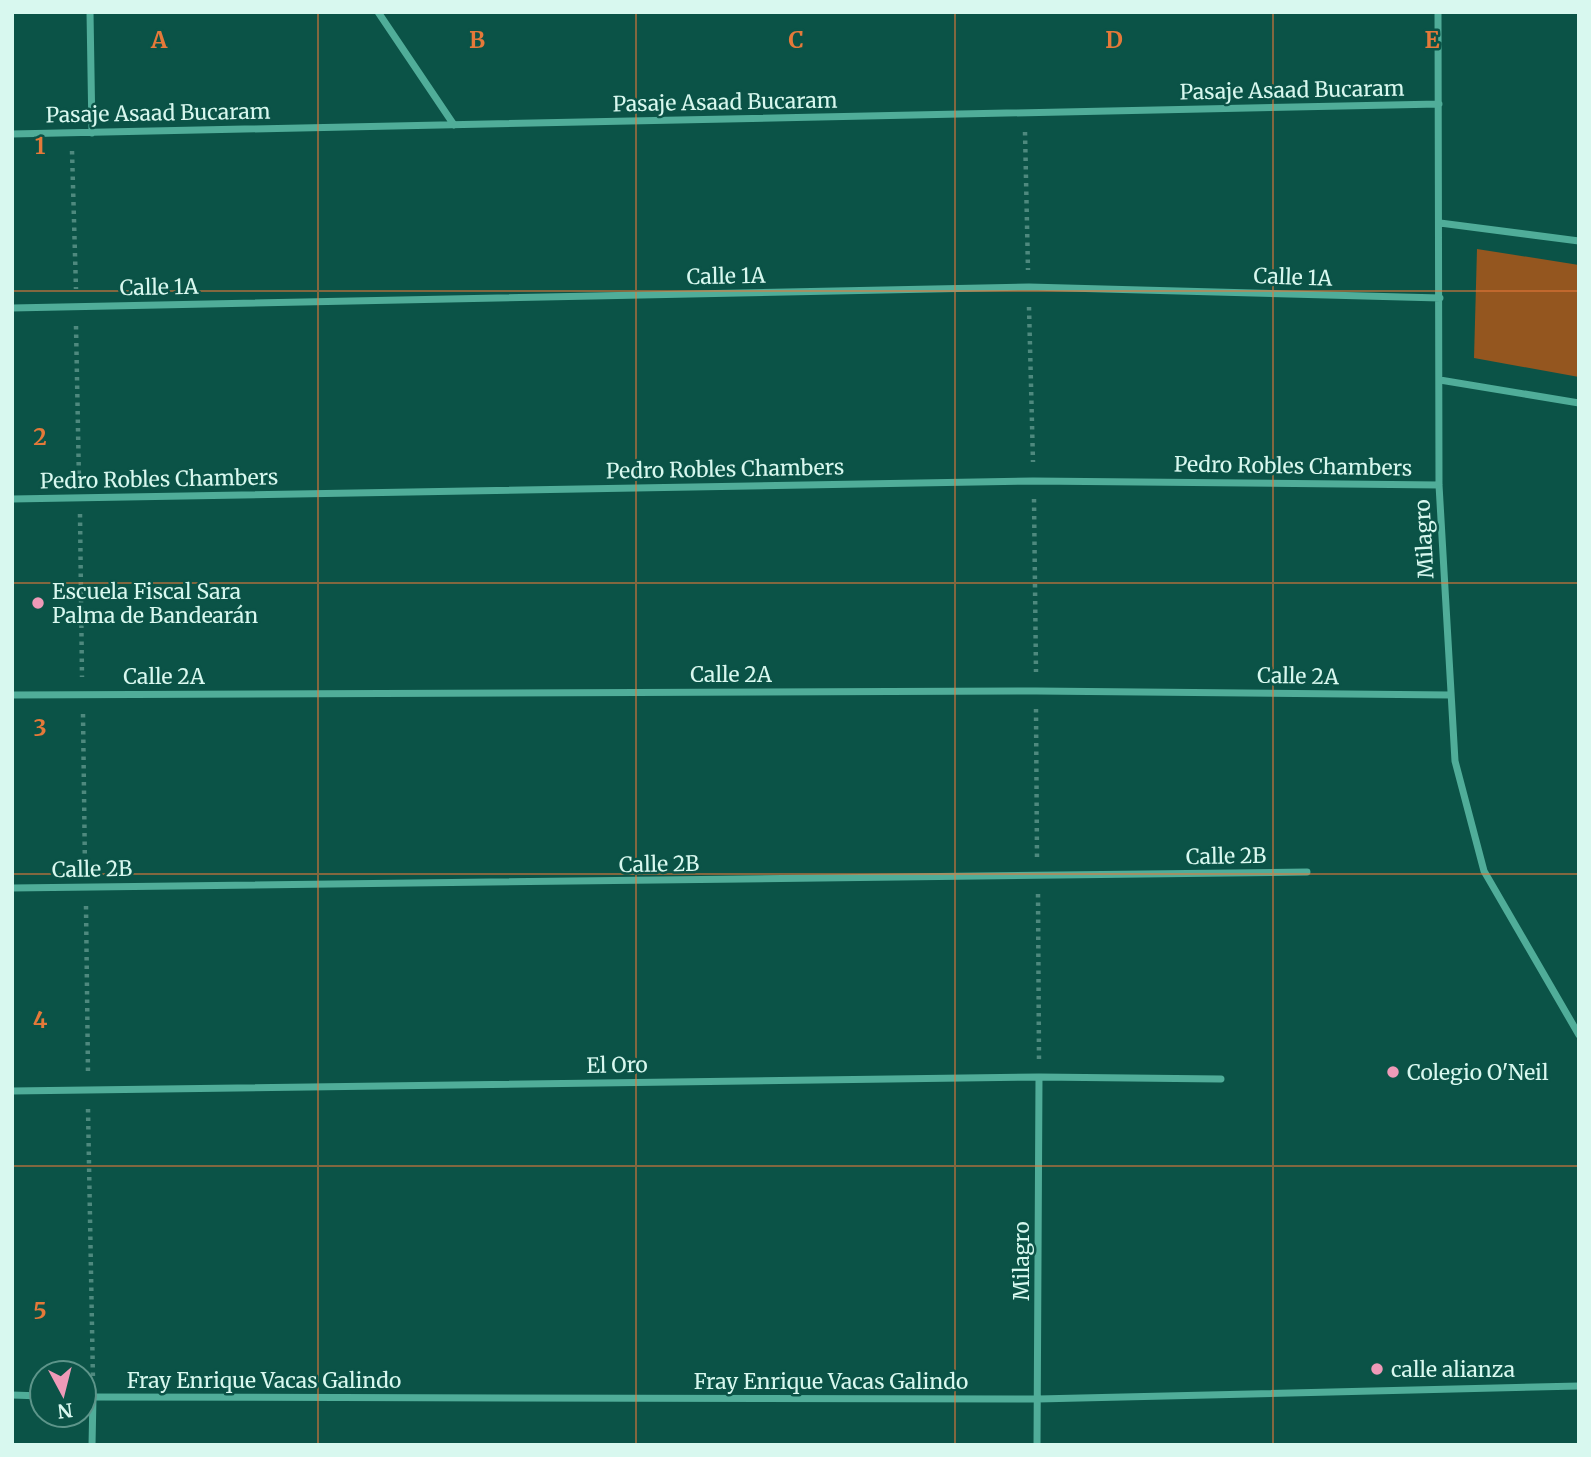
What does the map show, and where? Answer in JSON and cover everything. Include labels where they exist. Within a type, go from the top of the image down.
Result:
[{"type":"street","points":[[90,12],[92,133]]},
{"type":"street","points":[[378,12],[454,125]]},
{"type":"street","name":"Milagro","points":[[1438,12],[1439,485],[1455,761],[1484,871],[1579,1035]]},
{"type":"street","name":"Pasaje Asaad Bucaram","points":[[12,134],[1439,104]]},
{"type":"street","points":[[1440,223],[1579,241]]},
{"type":"street","name":"Calle 1A","points":[[12,308],[1029,288],[1440,298]]},
{"type":"street","points":[[1440,380],[1579,403]]},
{"type":"street","name":"Pedro Robles Chambers","points":[[12,499],[1033,481],[1439,485]]},
{"type":"street","name":"Calle 2A","points":[[12,695],[1036,691],[1450,695]]},
{"type":"street","name":"Calle 2B","points":[[12,888],[1307,873]]},
{"type":"street","name":"Milagro","points":[[1037,1445],[1040,1077]]},
{"type":"street","name":"El Oro","points":[[12,1091],[1040,1077],[1221,1079]]},
{"type":"street","name":"Fray Enrique Vacas Galindo","points":[[98,1397],[1038,1399],[1579,1386]]},
{"type":"path","points":[[1025,113],[1033,481],[1040,1077]]},
{"type":"path","points":[[71,132],[92,1359]]},
{"type":"shaded area","points":[[1477,249],[1579,265],[1579,377],[1474,358]]},
{"type":"place","name":"Escuela Fiscal Sara Palma de Bandearán","points":[[38,603]]},
{"type":"place","name":"Colegio O'Neil","points":[[1393,1072]]},
{"type":"place","name":"calle alianza","points":[[1377,1369]]}]
